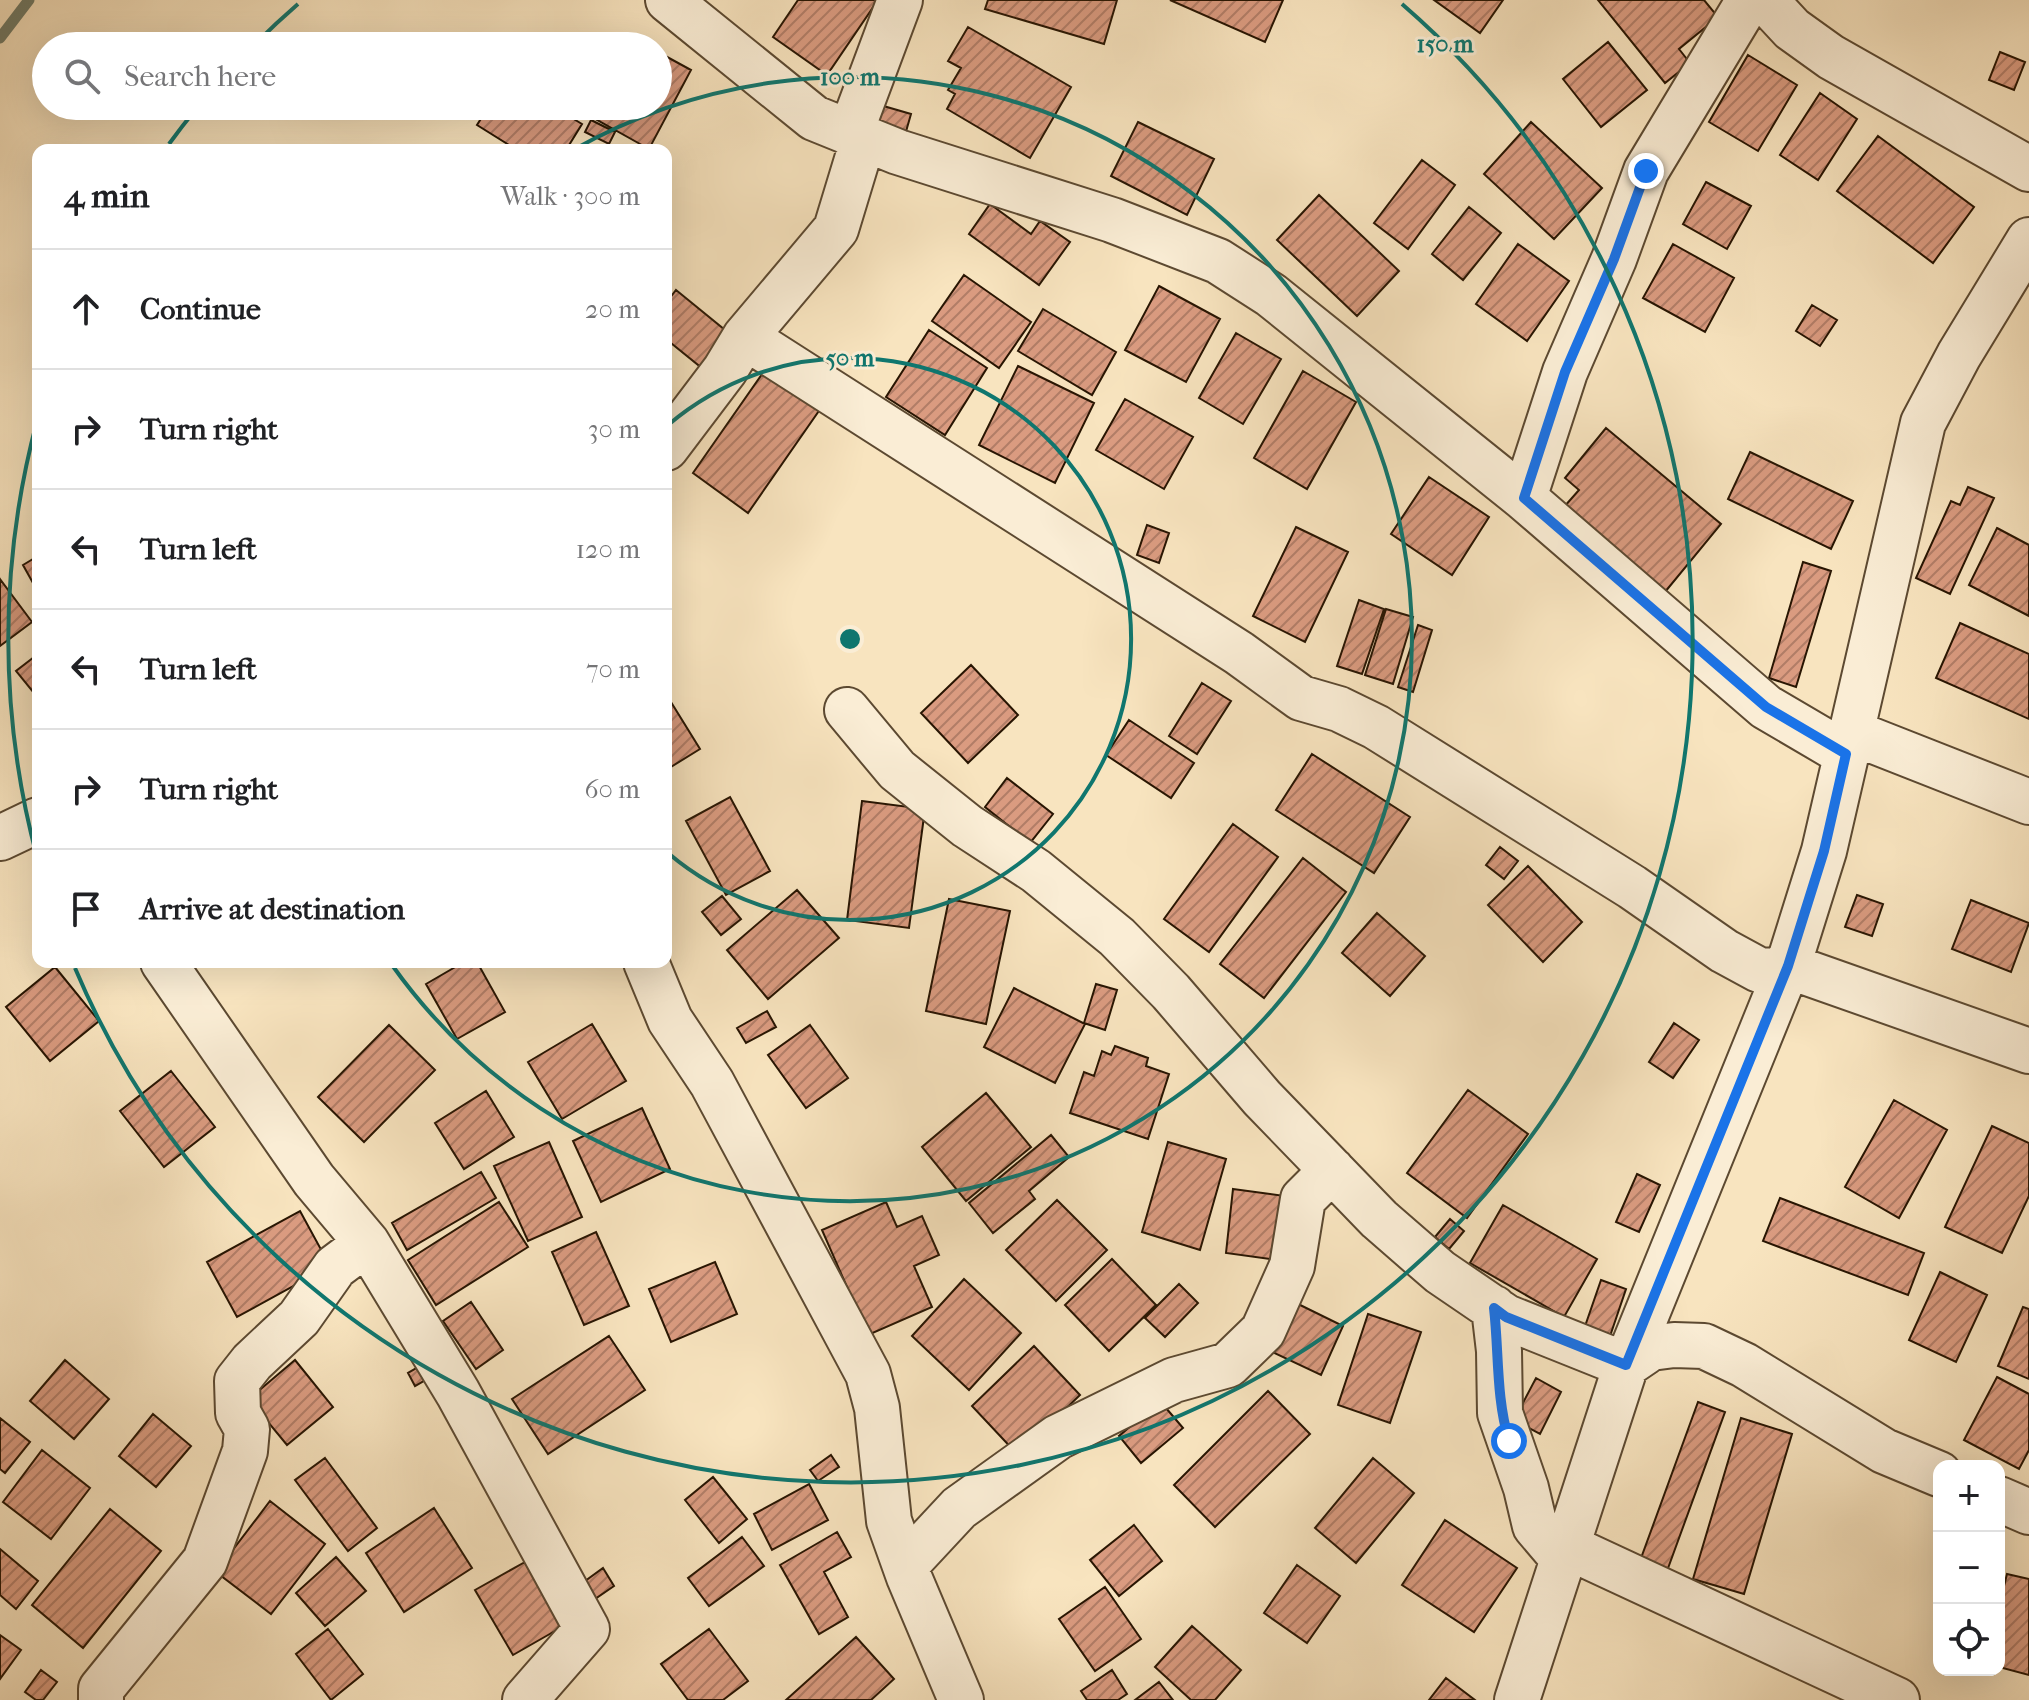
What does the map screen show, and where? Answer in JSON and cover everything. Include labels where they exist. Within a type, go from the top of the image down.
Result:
[{"type":"street","points":[[668,0],[814,118],[856,137],[1112,220],[1218,261],[1271,295],[1524,498],[1766,707],[1848,743],[2029,802]]},
{"type":"street","points":[[672,440],[725,370],[745,337],[836,229],[856,137],[900,0]]},
{"type":"street","points":[[1524,498],[1565,372],[1614,259],[1646,171],[1749,0]]},
{"type":"street","points":[[1765,0],[1792,29],[1831,57],[2029,169]]},
{"type":"street","points":[[1517,1700],[1626,1365],[1788,966],[1824,851],[1923,423],[1959,355],[2029,240]]},
{"type":"street","points":[[745,337],[1239,653],[1301,698],[1339,709],[1376,727],[1759,970],[1776,971],[1788,966],[2029,1051]]},
{"type":"street","points":[[847,710],[897,770],[967,826],[1036,871],[1117,937],[1171,992],[1262,1098],[1409,1246],[1440,1272],[1506,1317],[1626,1365]]},
{"type":"street","points":[[0,838],[32,823]]},
{"type":"street","points":[[167,968],[314,1180],[367,1243],[458,1393],[587,1629],[525,1700]]},
{"type":"street","points":[[648,968],[670,1020],[712,1083],[868,1374],[877,1408],[889,1521],[961,1700]]},
{"type":"street","points":[[905,1566],[959,1508],[1058,1437],[1174,1380],[1228,1365],[1263,1331],[1292,1266],[1303,1199],[1332,1170]]},
{"type":"street","points":[[101,1700],[101,1689],[205,1561],[245,1451],[247,1429],[238,1413],[237,1381],[252,1362],[299,1318],[335,1267],[367,1243]]},
{"type":"street","points":[[1494,1308],[1499,1351],[1500,1413],[1526,1488],[1535,1526],[1565,1553],[1897,1700]]},
{"type":"street","points":[[1626,1365],[1651,1348],[1704,1346],[1744,1365],[1884,1451],[1933,1471]]},
{"type":"street","points":[[2005,1502],[2029,1512]]},
{"type":"building","points":[[798,0],[878,0],[827,75],[773,37]]},
{"type":"building","points":[[988,0],[1117,0],[1104,44],[985,9]]},
{"type":"building","points":[[1170,0],[1283,0],[1265,42]]},
{"type":"building","points":[[1434,0],[1503,0],[1480,33]]},
{"type":"building","points":[[1598,0],[1704,0],[1718,17],[1679,49],[1690,63],[1665,83]]},
{"type":"building","points":[[968,27],[1071,87],[1030,158],[947,109],[955,94],[948,90],[961,68],[948,61]]},
{"type":"building","points":[[1608,42],[1647,90],[1601,127],[1563,79]]},
{"type":"building","points":[[2000,52],[2025,62],[2014,90],[1989,80]]},
{"type":"building","points":[[1748,55],[1797,85],[1758,151],[1709,122]]},
{"type":"building","points":[[672,60],[691,70],[672,106]]},
{"type":"building","points":[[1820,93],[1857,119],[1818,180],[1780,155]]},
{"type":"building","points":[[880,105],[911,114],[905,135],[874,127]]},
{"type":"building","points":[[480,120],[575,120],[582,124],[570,144],[507,144],[477,125]]},
{"type":"building","points":[[591,120],[615,132],[609,144],[585,132]]},
{"type":"building","points":[[597,120],[664,120],[652,144],[640,144]]},
{"type":"building","points":[[1138,122],[1214,159],[1187,215],[1111,176]]},
{"type":"building","points":[[1531,122],[1602,188],[1554,239],[1484,174]]},
{"type":"building","points":[[1878,136],[1974,207],[1933,263],[1837,191]]},
{"type":"building","points":[[1422,160],[1455,185],[1408,249],[1374,223]]},
{"type":"building","points":[[1706,182],[1751,206],[1727,249],[1683,224]]},
{"type":"building","points":[[1319,195],[1399,271],[1357,316],[1277,240]]},
{"type":"building","points":[[990,204],[1031,234],[1040,221],[1070,242],[1039,285],[969,234]]},
{"type":"building","points":[[1469,207],[1501,233],[1463,280],[1432,254]]},
{"type":"building","points":[[1518,244],[1569,281],[1527,341],[1476,304]]},
{"type":"building","points":[[1673,244],[1734,278],[1705,332],[1643,298]]},
{"type":"building","points":[[964,275],[1031,322],[999,368],[932,321]]},
{"type":"building","points":[[1159,286],[1220,319],[1186,382],[1125,350]]},
{"type":"building","points":[[676,290],[736,339],[708,373],[672,344],[672,295]]},
{"type":"building","points":[[1812,305],[1837,320],[1820,346],[1796,331]]},
{"type":"building","points":[[1043,309],[1116,352],[1092,395],[1018,351]]},
{"type":"building","points":[[929,330],[987,368],[945,435],[886,397]]},
{"type":"building","points":[[1236,333],[1281,359],[1243,424],[1199,398]]},
{"type":"building","points":[[1018,366],[1094,403],[1055,483],[979,445]]},
{"type":"building","points":[[767,367],[823,405],[748,513],[693,473]]},
{"type":"building","points":[[1303,371],[1356,402],[1307,489],[1254,458]]},
{"type":"building","points":[[1125,399],[1193,437],[1164,489],[1096,450]]},
{"type":"building","points":[[1606,428],[1721,524],[1665,592],[1564,507],[1579,490],[1565,478]]},
{"type":"building","points":[[1750,452],[1853,501],[1831,549],[1728,499]]},
{"type":"building","points":[[1429,477],[1489,517],[1452,575],[1391,534]]},
{"type":"building","points":[[1968,487],[1994,498],[1950,594],[1916,578],[1951,501],[1960,505]]},
{"type":"building","points":[[1147,525],[1169,533],[1159,563],[1137,555]]},
{"type":"building","points":[[1296,527],[1348,552],[1305,642],[1253,616]]},
{"type":"building","points":[[1997,528],[2029,545],[2029,616],[1969,585]]},
{"type":"building","points":[[32,560],[32,581],[23,565]]},
{"type":"building","points":[[1803,562],[1831,571],[1796,687],[1769,678]]},
{"type":"building","points":[[0,579],[32,622],[0,646]]},
{"type":"building","points":[[1359,600],[1384,609],[1362,674],[1337,666]]},
{"type":"building","points":[[1386,609],[1413,617],[1393,684],[1365,675]]},
{"type":"building","points":[[1960,623],[2029,654],[2029,719],[1936,678]]},
{"type":"building","points":[[1418,625],[1432,630],[1413,692],[1398,687]]},
{"type":"building","points":[[32,659],[32,691],[16,671]]},
{"type":"building","points":[[971,665],[1018,715],[968,763],[921,713]]},
{"type":"building","points":[[1202,683],[1231,701],[1197,754],[1169,736]]},
{"type":"building","points":[[672,704],[700,749],[672,766]]},
{"type":"building","points":[[1129,720],[1194,763],[1171,798],[1106,755]]},
{"type":"building","points":[[1312,754],[1410,817],[1374,873],[1276,810]]},
{"type":"building","points":[[1007,778],[1053,814],[1030,843],[985,807]]},
{"type":"building","points":[[730,797],[770,871],[726,895],[686,821]]},
{"type":"building","points":[[862,801],[925,809],[909,928],[847,920]]},
{"type":"building","points":[[1233,824],[1278,857],[1209,952],[1164,919]]},
{"type":"building","points":[[1500,847],[1518,861],[1504,879],[1486,865]]},
{"type":"building","points":[[1303,858],[1346,892],[1264,998],[1220,964]]},
{"type":"building","points":[[1528,866],[1582,922],[1543,962],[1488,905]]},
{"type":"building","points":[[797,890],[839,938],[768,999],[727,950]]},
{"type":"building","points":[[1857,895],[1883,904],[1872,936],[1845,927]]},
{"type":"building","points":[[722,896],[741,919],[721,935],[702,912]]},
{"type":"building","points":[[949,899],[1010,911],[986,1024],[926,1011]]},
{"type":"building","points":[[1971,900],[2029,923],[2011,972],[1952,949]]},
{"type":"building","points":[[1377,913],[1425,956],[1390,996],[1342,953]]},
{"type":"building","points":[[56,968],[99,1021],[50,1061],[6,1007]]},
{"type":"building","points":[[454,968],[480,968],[505,1012],[457,1039],[426,984]]},
{"type":"building","points":[[1096,984],[1117,990],[1105,1030],[1084,1023]]},
{"type":"building","points":[[1014,988],[1085,1024],[1055,1083],[984,1047]]},
{"type":"building","points":[[767,1011],[776,1027],[746,1043],[737,1028]]},
{"type":"building","points":[[1674,1023],[1699,1040],[1673,1078],[1649,1062]]},
{"type":"building","points":[[592,1024],[626,1081],[562,1119],[528,1062]]},
{"type":"building","points":[[389,1025],[435,1070],[364,1142],[318,1097]]},
{"type":"building","points":[[810,1025],[848,1078],[806,1108],[768,1055]]},
{"type":"building","points":[[1115,1046],[1148,1058],[1146,1066],[1169,1074],[1148,1139],[1070,1113],[1084,1072],[1094,1076],[1102,1051],[1111,1055]]},
{"type":"building","points":[[171,1071],[215,1127],[164,1167],[120,1111]]},
{"type":"building","points":[[1468,1090],[1528,1134],[1467,1218],[1407,1173]]},
{"type":"building","points":[[486,1091],[514,1137],[464,1169],[435,1123]]},
{"type":"building","points":[[986,1093],[1031,1147],[966,1201],[922,1147]]},
{"type":"building","points":[[1894,1100],[1947,1130],[1899,1218],[1845,1187]]},
{"type":"building","points":[[642,1108],[670,1169],[601,1202],[573,1141]]},
{"type":"building","points":[[1992,1126],[2029,1143],[2029,1196],[2002,1253],[1945,1227]]},
{"type":"building","points":[[1051,1135],[1069,1157],[1029,1191],[1035,1199],[993,1233],[969,1203]]},
{"type":"building","points":[[549,1142],[582,1217],[528,1241],[494,1166]]},
{"type":"building","points":[[1168,1142],[1226,1159],[1200,1250],[1142,1232]]},
{"type":"building","points":[[481,1172],[496,1198],[407,1250],[392,1223]]},
{"type":"building","points":[[1637,1174],[1660,1185],[1639,1232],[1616,1222]]},
{"type":"building","points":[[1233,1189],[1285,1196],[1278,1260],[1226,1253]]},
{"type":"building","points":[[1780,1198],[1924,1253],[1908,1295],[1763,1241]]},
{"type":"building","points":[[1057,1200],[1107,1250],[1056,1301],[1006,1250]]},
{"type":"building","points":[[499,1202],[528,1247],[436,1305],[408,1260]]},
{"type":"building","points":[[886,1202],[897,1227],[922,1216],[939,1255],[914,1266],[932,1307],[868,1335],[822,1230]]},
{"type":"building","points":[[1503,1205],[1597,1259],[1564,1317],[1470,1263]]},
{"type":"building","points":[[300,1211],[330,1266],[237,1317],[207,1262]]},
{"type":"building","points":[[1450,1219],[1464,1231],[1449,1249],[1435,1237]]},
{"type":"building","points":[[596,1232],[629,1306],[584,1325],[552,1252]]},
{"type":"building","points":[[1112,1259],[1156,1305],[1109,1351],[1065,1305]]},
{"type":"building","points":[[715,1262],[737,1314],[671,1342],[649,1289]]},
{"type":"building","points":[[1940,1272],[1987,1295],[1956,1362],[1909,1340]]},
{"type":"building","points":[[964,1279],[1021,1333],[969,1390],[912,1336]]},
{"type":"building","points":[[1601,1280],[1626,1289],[1607,1345],[1582,1335]]},
{"type":"building","points":[[1179,1284],[1198,1303],[1165,1337],[1145,1318]]},
{"type":"building","points":[[1292,1301],[1343,1326],[1321,1375],[1270,1351]]},
{"type":"building","points":[[471,1302],[503,1350],[476,1369],[443,1321]]},
{"type":"building","points":[[2023,1307],[2029,1309],[2029,1379],[1998,1366]]},
{"type":"building","points":[[1368,1314],[1421,1332],[1390,1423],[1338,1405]]},
{"type":"building","points":[[609,1336],[645,1390],[548,1454],[512,1399]]},
{"type":"building","points":[[1034,1346],[1080,1395],[1018,1455],[972,1406]]},
{"type":"building","points":[[65,1360],[109,1399],[74,1439],[30,1401]]},
{"type":"building","points":[[295,1360],[333,1407],[287,1445],[249,1399]]},
{"type":"building","points":[[427,1362],[434,1375],[415,1386],[408,1373]]},
{"type":"building","points":[[1997,1377],[2029,1394],[2029,1450],[2019,1469],[1964,1440]]},
{"type":"building","points":[[1536,1378],[1561,1392],[1540,1434],[1514,1420]]},
{"type":"building","points":[[1268,1391],[1310,1434],[1215,1527],[1174,1485]]},
{"type":"building","points":[[1160,1401],[1183,1428],[1141,1463],[1119,1436]]},
{"type":"building","points":[[1698,1402],[1725,1412],[1667,1571],[1640,1561]]},
{"type":"building","points":[[153,1414],[191,1446],[156,1487],[119,1456]]},
{"type":"building","points":[[0,1418],[30,1442],[5,1473],[0,1469]]},
{"type":"building","points":[[1741,1418],[1792,1434],[1744,1594],[1693,1579]]},
{"type":"building","points":[[42,1450],[90,1488],[51,1539],[3,1502]]},
{"type":"building","points":[[831,1455],[839,1467],[818,1481],[810,1470]]},
{"type":"building","points":[[325,1458],[377,1528],[348,1551],[295,1480]]},
{"type":"building","points":[[1373,1458],[1414,1493],[1356,1563],[1315,1528]]},
{"type":"building","points":[[713,1477],[747,1519],[719,1543],[685,1500]]},
{"type":"building","points":[[809,1484],[828,1520],[772,1550],[754,1514]]},
{"type":"building","points":[[270,1501],[325,1544],[271,1614],[216,1572]]},
{"type":"building","points":[[434,1508],[472,1568],[404,1612],[366,1553]]},
{"type":"building","points":[[110,1509],[161,1551],[83,1648],[32,1605]]},
{"type":"building","points":[[1445,1520],[1517,1568],[1474,1632],[1402,1585]]},
{"type":"building","points":[[1134,1525],[1162,1561],[1119,1596],[1090,1560]]},
{"type":"building","points":[[837,1532],[851,1557],[824,1572],[848,1617],[819,1634],[780,1565]]},
{"type":"building","points":[[742,1537],[764,1566],[709,1606],[688,1578]]},
{"type":"building","points":[[0,1549],[38,1581],[16,1609],[0,1595]]},
{"type":"building","points":[[336,1557],[366,1591],[325,1626],[296,1593]]},
{"type":"building","points":[[525,1562],[562,1627],[513,1655],[475,1590]]},
{"type":"building","points":[[1297,1565],[1340,1596],[1307,1643],[1264,1613]]},
{"type":"building","points":[[603,1568],[614,1586],[592,1601],[581,1584]]},
{"type":"building","points":[[2007,1574],[2029,1579],[2029,1675],[2005,1669]]},
{"type":"building","points":[[1105,1587],[1141,1639],[1095,1671],[1059,1619]]},
{"type":"building","points":[[1192,1626],[1241,1670],[1215,1700],[1191,1700],[1155,1667]]},
{"type":"building","points":[[328,1629],[363,1674],[331,1700],[296,1654]]},
{"type":"building","points":[[709,1629],[748,1681],[723,1700],[688,1700],[661,1664]]},
{"type":"building","points":[[0,1635],[21,1650],[0,1679]]},
{"type":"building","points":[[856,1637],[894,1679],[871,1700],[786,1700]]},
{"type":"building","points":[[41,1670],[57,1682],[43,1700],[36,1700],[25,1692]]},
{"type":"building","points":[[1112,1670],[1127,1694],[1118,1700],[1087,1700],[1081,1691]]},
{"type":"building","points":[[1446,1678],[1475,1700],[1429,1700]]},
{"type":"building","points":[[1159,1682],[1173,1700],[1135,1700]]},
{"type":"waterway","points":[[0,38],[29,0]]},
{"type":"route","points":[[1509,1441],[1500,1413],[1499,1351],[1494,1308],[1506,1317],[1626,1365],[1788,966],[1824,851],[1846,754],[1766,707],[1524,498],[1565,372],[1614,259],[1646,171]]}]
